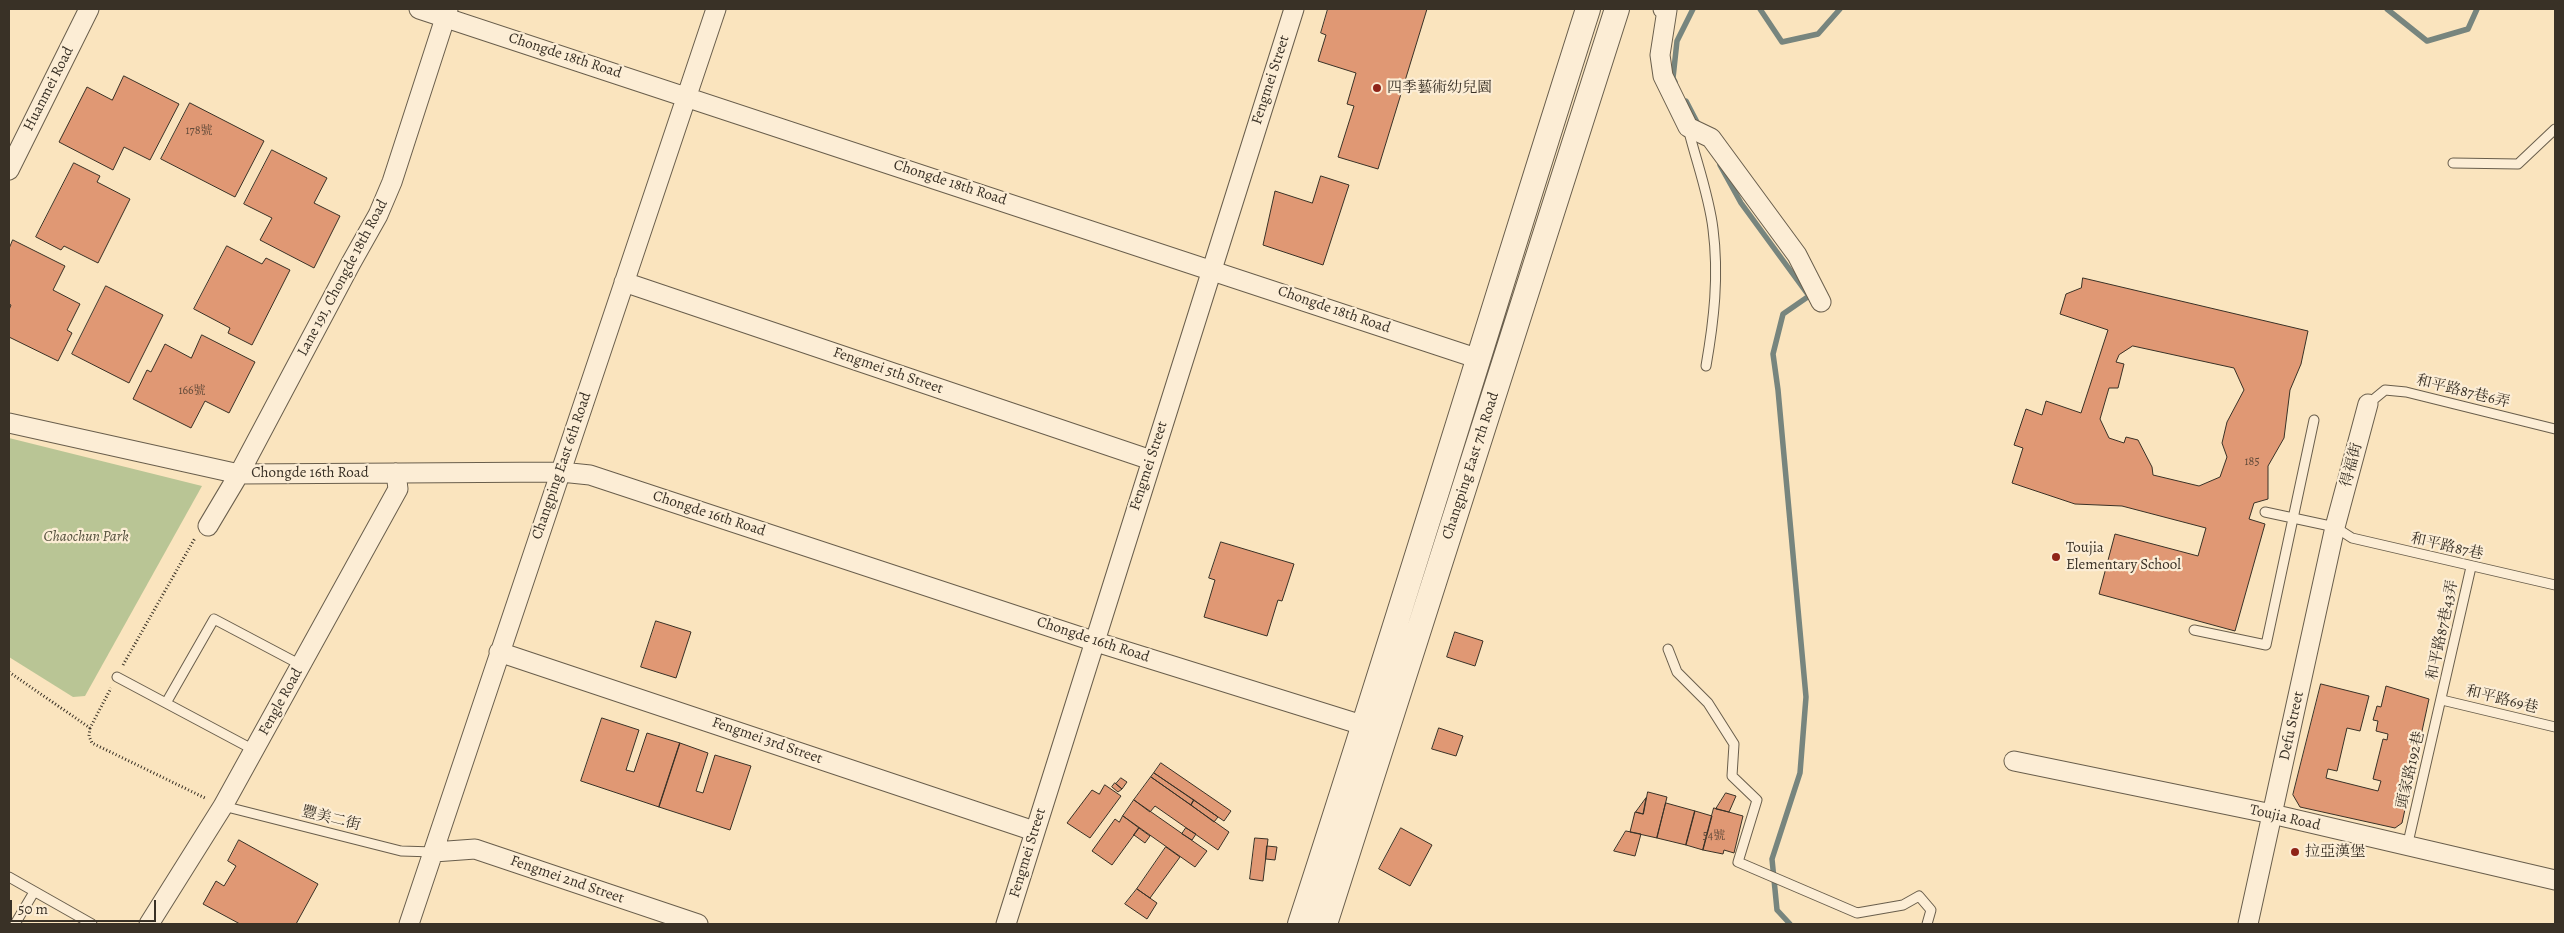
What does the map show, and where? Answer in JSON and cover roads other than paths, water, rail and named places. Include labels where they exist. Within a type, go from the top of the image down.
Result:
[{"type":"street","name":"Huanmei Road","points":[[9,170],[89,9]]},
{"type":"street","name":"Chongde 18th Road","points":[[420,9],[447,13],[686,96],[1479,359]]},
{"type":"street","name":"Changping East 6th Road","points":[[410,924],[716,9]]},
{"type":"street","name":"Fengmei Street","points":[[1006,924],[1093,641],[1294,9]]},
{"type":"street","name":"Changping East 7th Road","points":[[1325,924],[1426,521],[1479,359],[1588,9]]},
{"type":"street","name":"Changping East 7th Road","points":[[1300,924],[1375,729],[1617,9]]},
{"type":"street","points":[[1663,9],[1666,10],[1660,55],[1663,76],[1688,127],[1711,138],[1797,255],[1821,302]]},
{"type":"street","name":"Lane 191, Chongde 18th Road","points":[[208,526],[240,474],[351,262],[378,215],[392,182],[447,13]]},
{"type":"street","name":"Fengmei 5th Street","points":[[624,282],[1151,460]]},
{"type":"street","name":"得福街","points":[[2336,527],[2368,404]]},
{"type":"street","name":"Chongde 16th Road","points":[[9,423],[240,474],[561,472],[590,475],[1093,641],[1375,729]]},
{"type":"street","name":"Fengle Road","points":[[149,924],[223,806],[398,489],[396,473]]},
{"type":"street","name":"Defu Street","points":[[2248,924],[2336,527]]},
{"type":"street","name":"Fengmei 3rd Street","points":[[500,652],[1034,831]]},
{"type":"street","name":"Toujia Road","points":[[2014,761],[2272,814],[2555,880]]},
{"type":"street","name":"Fengmei 2nd Street","points":[[434,852],[475,849],[698,924]]},
{"type":"lane","points":[[1688,127],[1713,228],[1716,285],[1713,324],[1706,366]]},
{"type":"lane","points":[[2453,163],[2518,164],[2555,129]]},
{"type":"lane","name":"和平路87巷6弄","points":[[2368,404],[2385,390],[2406,392],[2555,429]]},
{"type":"lane","points":[[2194,630],[2266,645],[2314,420]]},
{"type":"lane","name":"和平路87巷","points":[[2265,512],[2336,527],[2352,538],[2555,585]]},
{"type":"lane","name":"和平路87巷43弄","points":[[2442,700],[2471,567]]},
{"type":"lane","points":[[166,703],[214,619],[301,665]]},
{"type":"lane","points":[[1668,649],[1677,672],[1708,702],[1734,744],[1732,776],[1757,800],[1738,862],[1857,913],[1903,905],[1918,896],[1931,910],[1927,924]]},
{"type":"lane","points":[[117,677],[254,750]]},
{"type":"lane","name":"和平路69巷","points":[[2442,700],[2555,727]]},
{"type":"lane","name":"頭家路192巷","points":[[2407,847],[2442,700]]},
{"type":"lane","name":"豐美二街","points":[[223,806],[401,851],[434,852]]},
{"type":"lane","points":[[9,877],[92,924]]},
{"type":"lane","points":[[15,924],[34,892]]},
{"type":"waterway","points":[[1675,82],[1673,78],[1677,41],[1693,9]]},
{"type":"waterway","points":[[1760,9],[1782,42],[1818,34],[1840,9]]},
{"type":"waterway","points":[[2387,9],[2427,41],[2468,29],[2477,9]]},
{"type":"waterway","points":[[1686,101],[1699,126]]},
{"type":"waterway","points":[[1720,165],[1741,203],[1809,296],[1783,314],[1773,354],[1778,390],[1806,697],[1800,773],[1772,859],[1777,910],[1790,924]]},
{"type":"place","name":"四季藝術幼兒園","points":[[1377,88]]},
{"type":"place","name":"Toujia Elementary School","points":[[2056,557]]},
{"type":"place","name":"拉亞漢堡","points":[[2295,852]]},
{"type":"park label","name":"Chaochun Park","points":[[86,537]]}]
